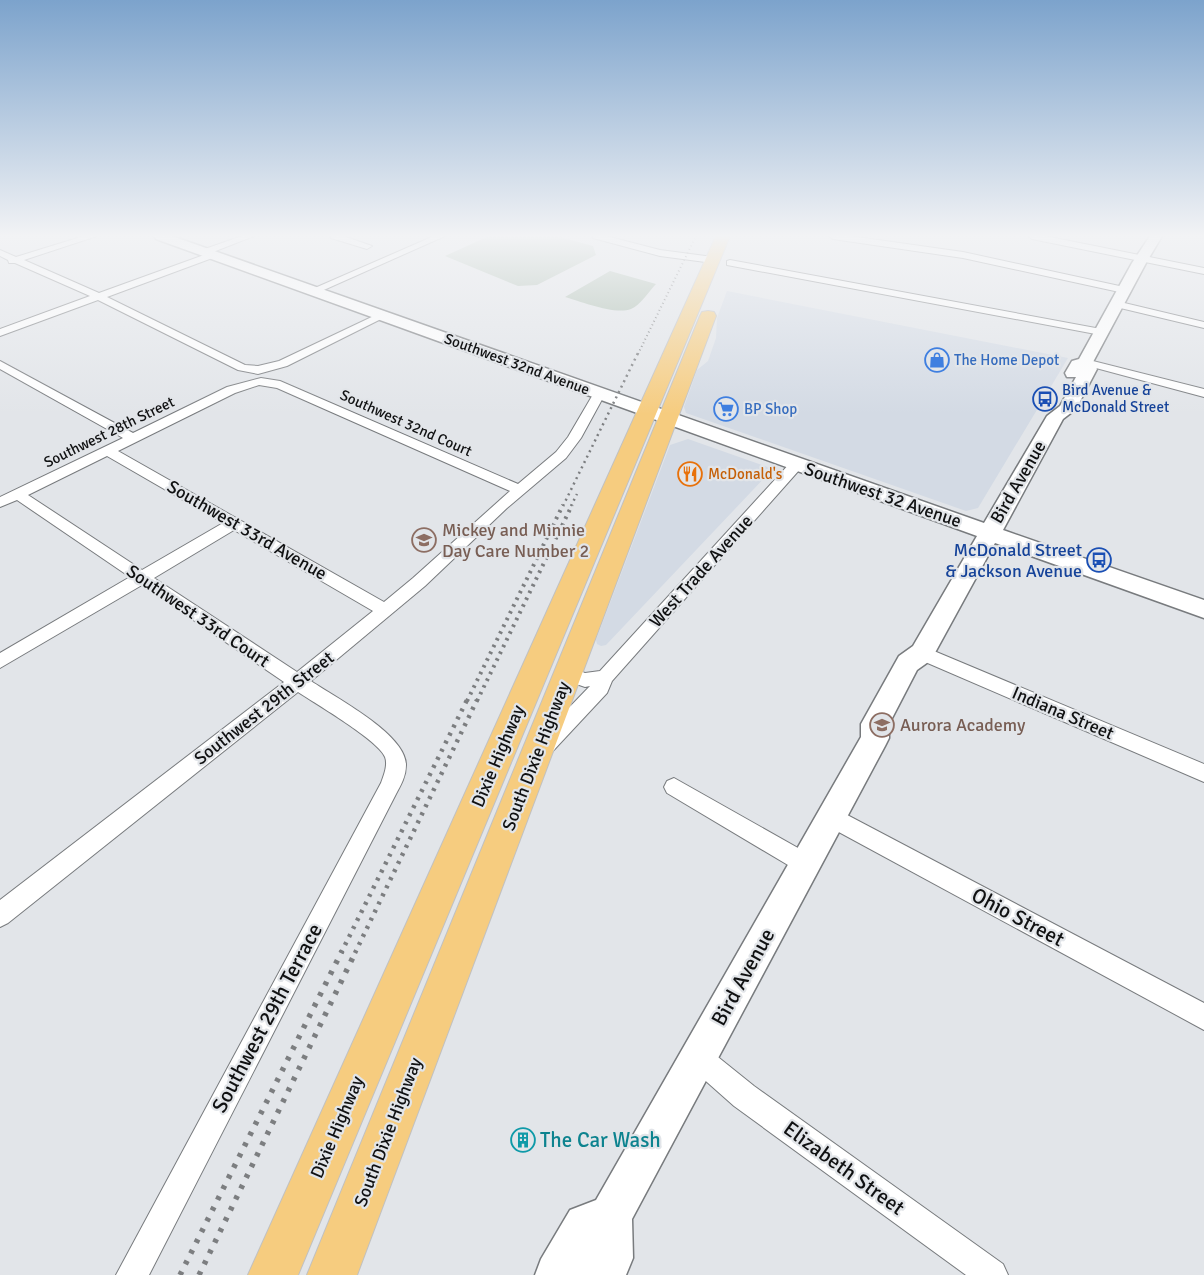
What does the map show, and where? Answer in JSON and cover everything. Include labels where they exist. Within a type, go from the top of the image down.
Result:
[{"type":"highway","name":"Dixie Highway","points":[[273,1275],[710,296]]},
{"type":"highway","name":"South Dixie Highway","points":[[332,1275],[568,674],[658,415],[714,302]]},
{"type":"street","name":"Southwest 32nd Court","points":[[95,296],[259,376],[519,490]]},
{"type":"street","points":[[0,333],[102,296]]},
{"type":"street","name":"Southwest 32nd Avenue","points":[[325,296],[658,415]]},
{"type":"street","points":[[888,296],[1101,332]]},
{"type":"street","name":"Bird Avenue","points":[[610,1216],[875,738],[891,730],[924,671],[922,653],[1056,416],[1068,408],[1089,369],[1085,362],[1121,296]]},
{"type":"street","points":[[1116,304],[1204,324]]},
{"type":"street","name":"Southwest 28th Street","points":[[0,503],[382,316]]},
{"type":"street","points":[[1085,362],[1204,393]]},
{"type":"street","points":[[0,364],[133,438]]},
{"type":"street","points":[[519,490],[568,448],[599,394]]},
{"type":"street","name":"Southwest 32 Avenue","points":[[658,415],[1204,609]]},
{"type":"street","name":"Southwest 33rd Avenue","points":[[107,450],[386,610]]},
{"type":"street","name":"West Trade Avenue","points":[[536,756],[600,688],[605,677],[796,465]]},
{"type":"street","name":"Southwest 29th Street","points":[[0,915],[298,682],[386,610],[519,490]]},
{"type":"street","name":"Southwest 33rd Court","points":[[17,494],[377,735],[389,746],[396,760]]},
{"type":"street","points":[[0,661],[235,523]]},
{"type":"street","name":"Indiana Street","points":[[922,653],[1204,773]]},
{"type":"street","points":[[568,674],[585,680],[605,677]]},
{"type":"street","name":"Southwest 29th Terrace","points":[[132,1275],[389,788],[396,771],[396,760]]},
{"type":"street","points":[[674,787],[806,864]]},
{"type":"street","name":"Ohio Street","points":[[832,817],[1204,1017]]},
{"type":"street","name":"Elizabeth Street","points":[[699,1058],[744,1096],[992,1275]]},
{"type":"street","points":[[557,1275],[586,1225],[610,1216],[611,1258],[602,1275]]},
{"type":"shaded area","points":[[725,296],[750,296],[1068,358],[978,508],[966,511],[686,413],[684,407],[697,370],[708,361],[716,338],[717,318]]},
{"type":"shaded area","points":[[688,439],[765,466],[769,468],[770,472],[606,645],[601,646],[597,644],[596,640],[670,445]]},
{"type":"green space","points":[[646,296],[638,305],[624,310],[598,307],[565,297]]},
{"type":"railway","points":[[638,354],[667,296]]},
{"type":"railway","points":[[563,506],[638,353]]},
{"type":"railway","points":[[571,506],[577,494]]},
{"type":"railway","points":[[467,701],[563,505]]},
{"type":"railway","points":[[477,701],[572,505]]},
{"type":"railway","points":[[341,953],[467,700]]},
{"type":"railway","points":[[355,953],[477,700]]},
{"type":"railway","points":[[199,1275],[356,951]]},
{"type":"railway","points":[[180,1275],[341,953]]},
{"type":"place","name":"The Home Depot","points":[[937,360]]},
{"type":"place","name":"Bird Avenue & McDonald Street","points":[[1045,399]]},
{"type":"place","name":"BP Shop","points":[[726,409]]},
{"type":"place","name":"McDonald's","points":[[690,474]]},
{"type":"place","name":"Mickey and Minnie Day Care Number 2","points":[[424,540]]},
{"type":"place","name":"McDonald Street & Jackson Avenue","points":[[1099,560]]},
{"type":"place","name":"Aurora Academy","points":[[882,725]]},
{"type":"place","name":"The Car Wash","points":[[523,1140]]}]
